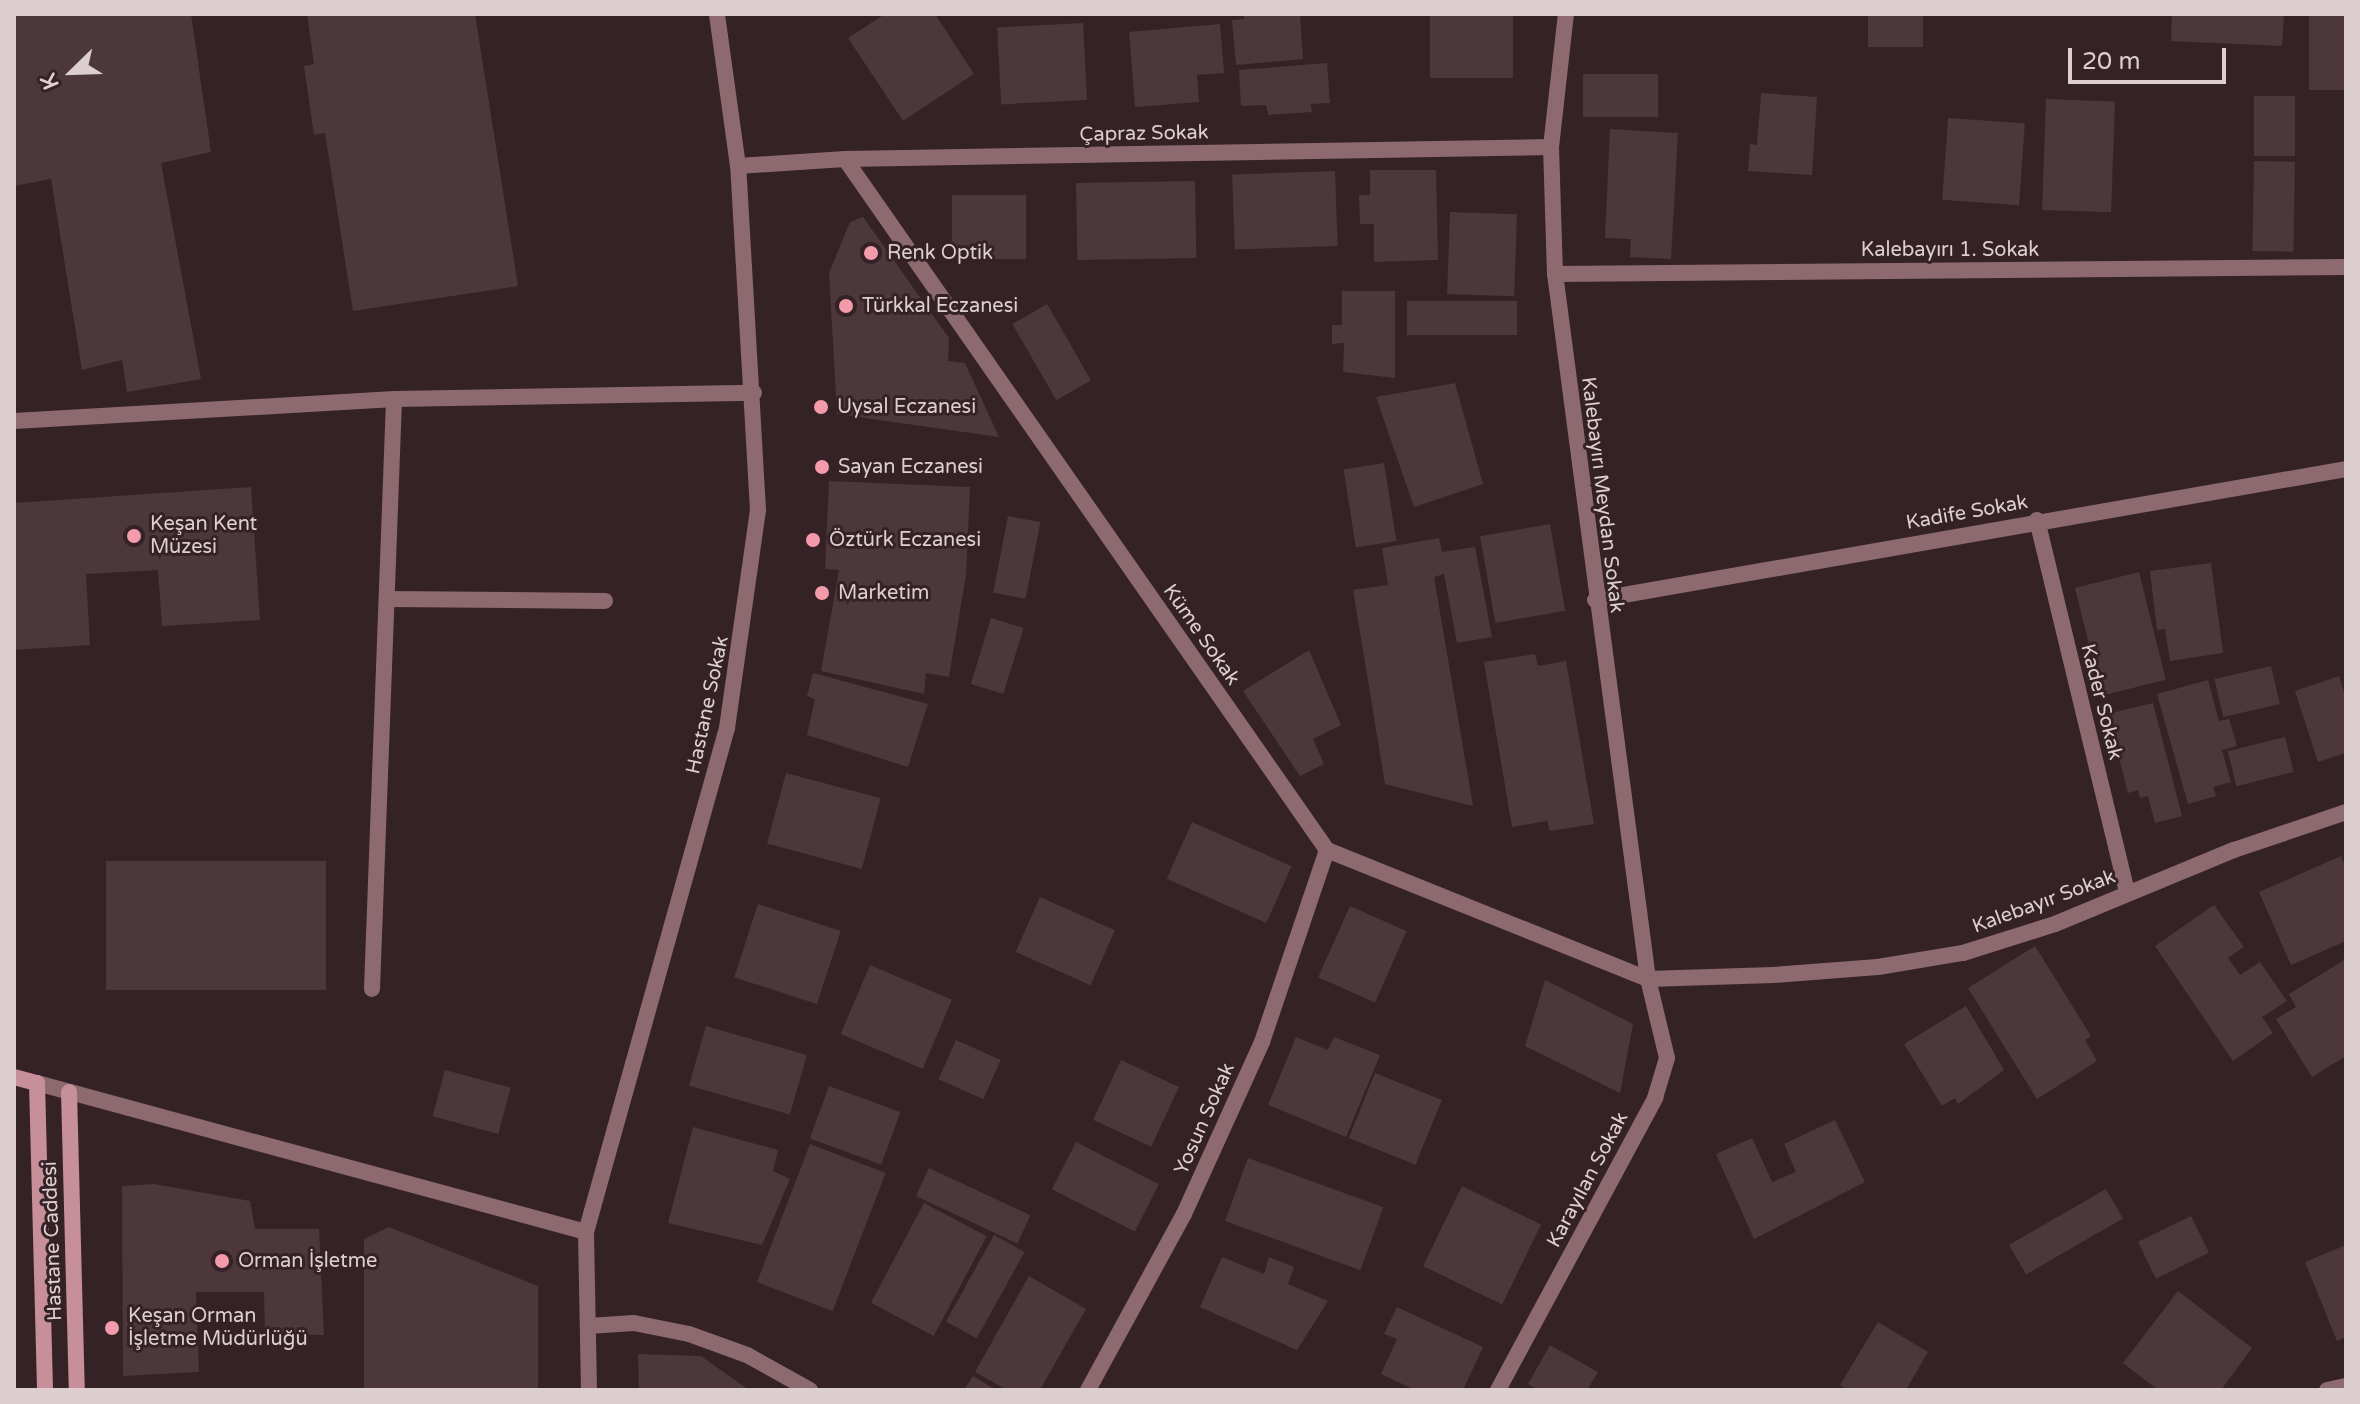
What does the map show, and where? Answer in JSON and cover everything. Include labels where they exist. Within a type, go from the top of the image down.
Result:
[{"type":"main road","points":[[14,1077],[37,1083]]},
{"type":"main road","name":"Hastane Caddesi","points":[[37,1083],[45,1390]]},
{"type":"main road","name":"Hastane Caddesi","points":[[69,1092],[77,1390]]},
{"type":"street","name":"Hastane Sokak","points":[[589,1390],[586,1232],[727,728],[758,510],[754,393],[738,166],[717,14]]},
{"type":"street","name":"Kalebayırı Meydan Sokak","points":[[1566,14],[1551,147],[1555,274],[1595,600],[1648,979]]},
{"type":"street","name":"Çapraz Sokak","points":[[738,166],[845,159],[1551,147]]},
{"type":"street","name":"Küme Sokak","points":[[845,159],[1327,850]]},
{"type":"street","name":"Kalebayırı 1. Sokak","points":[[1555,274],[2346,267]]},
{"type":"street","points":[[14,421],[394,399],[754,393]]},
{"type":"street","points":[[372,989],[394,399]]},
{"type":"street","name":"Kadife Sokak","points":[[1595,600],[2037,520],[2346,469]]},
{"type":"street","name":"Kader Sokak","points":[[2037,520],[2127,893]]},
{"type":"street","points":[[387,599],[605,601]]},
{"type":"street","name":"Kalebayır Sokak","points":[[1648,979],[1878,967],[1963,953],[2055,924],[2127,893],[2346,812]]},
{"type":"street","points":[[1327,850],[1648,979]]},
{"type":"street","name":"Yosun Sokak","points":[[1088,1390],[1184,1214],[1262,1042],[1327,850]]},
{"type":"street","name":"Karayılan Sokak","points":[[1498,1390],[1666,1074],[1666,1043],[1648,979]]},
{"type":"street","points":[[37,1083],[586,1232]]},
{"type":"street","points":[[588,1326],[634,1323],[689,1334],[747,1355],[810,1390]]},
{"type":"street","points":[[2327,1390],[2346,1386]]},
{"type":"building","points":[[14,14],[191,14],[211,152],[161,163],[201,379],[127,392],[122,360],[82,370],[51,179],[14,186]]},
{"type":"building","points":[[307,14],[475,14],[518,286],[353,311],[325,133],[314,135],[304,66],[314,64]]},
{"type":"building","points":[[885,14],[935,14],[974,74],[903,121],[848,38]]},
{"type":"building","points":[[1243,14],[1300,14],[1303,59],[1236,65],[1232,20],[1244,19]]},
{"type":"building","points":[[1430,14],[1513,14],[1513,78],[1430,78]]},
{"type":"building","points":[[1868,14],[1923,14],[1923,47],[1868,47]]},
{"type":"building","points":[[2172,14],[2284,14],[2282,46],[2171,41]]},
{"type":"building","points":[[2309,14],[2346,14],[2346,90],[2309,90]]},
{"type":"building","points":[[1083,23],[1087,100],[1001,104],[997,28]]},
{"type":"building","points":[[1220,24],[1224,73],[1197,75],[1199,102],[1135,107],[1129,32]]},
{"type":"building","points":[[1327,63],[1330,103],[1311,104],[1312,112],[1268,115],[1266,105],[1241,106],[1239,70]]},
{"type":"building","points":[[1583,74],[1658,74],[1658,117],[1583,117]]},
{"type":"building","points":[[1761,93],[1817,97],[1812,175],[1748,171],[1750,144],[1757,145]]},
{"type":"building","points":[[2254,96],[2295,96],[2295,156],[2254,156]]},
{"type":"building","points":[[2046,99],[2115,101],[2111,212],[2042,210]]},
{"type":"building","points":[[1948,118],[2025,123],[2019,205],[1942,200]]},
{"type":"building","points":[[1610,129],[1678,133],[1671,259],[1630,257],[1631,239],[1605,238]]},
{"type":"building","points":[[2254,161],[2295,162],[2293,252],[2252,251]]},
{"type":"building","points":[[1370,170],[1436,170],[1438,260],[1374,262],[1374,224],[1360,224],[1359,195],[1370,195]]},
{"type":"building","points":[[1335,171],[1338,246],[1235,250],[1232,175]]},
{"type":"building","points":[[1195,181],[1196,258],[1077,260],[1076,183]]},
{"type":"building","points":[[952,195],[1026,195],[1026,259],[952,259]]},
{"type":"building","points":[[1450,212],[1517,214],[1514,296],[1447,294]]},
{"type":"building","points":[[863,217],[949,338],[948,361],[965,363],[999,437],[837,414],[829,273],[850,222]]},
{"type":"building","points":[[1342,291],[1395,291],[1395,378],[1343,372],[1344,343],[1332,344],[1332,325],[1342,325]]},
{"type":"building","points":[[1407,301],[1517,301],[1517,335],[1407,335]]},
{"type":"building","points":[[1047,304],[1091,380],[1056,400],[1012,324]]},
{"type":"building","points":[[1455,383],[1483,484],[1414,507],[1376,397]]},
{"type":"building","points":[[1384,463],[1396,541],[1356,547],[1344,469]]},
{"type":"building","points":[[829,481],[970,487],[966,575],[949,677],[926,673],[924,694],[821,671],[839,570],[825,569]]},
{"type":"building","name":"Keşan Kent Müzesi","points":[[251,487],[260,620],[162,626],[158,570],[86,574],[90,645],[14,650],[14,503]]},
{"type":"building","points":[[1008,516],[1040,522],[1026,599],[993,593]]},
{"type":"building","points":[[1550,524],[1565,611],[1495,623],[1480,536]]},
{"type":"building","points":[[1439,538],[1442,552],[1475,547],[1492,637],[1457,643],[1444,574],[1434,577],[1473,806],[1385,784],[1353,590],[1388,585],[1382,548]]},
{"type":"building","points":[[2211,563],[2223,653],[2170,661],[2165,629],[2157,630],[2150,571]]},
{"type":"building","points":[[2139,572],[2166,680],[2102,696],[2075,588]]},
{"type":"building","points":[[991,618],[1024,628],[1003,694],[971,684]]},
{"type":"building","points":[[1309,650],[1341,725],[1313,739],[1324,764],[1300,776],[1243,691]]},
{"type":"building","points":[[1535,654],[1538,666],[1566,661],[1594,824],[1550,831],[1547,821],[1512,827],[1484,662]]},
{"type":"building","points":[[2271,666],[2280,704],[2223,717],[2214,679]]},
{"type":"building","points":[[813,673],[928,704],[908,767],[807,735],[815,699],[807,696]]},
{"type":"building","points":[[2339,676],[2346,699],[2346,753],[2318,762],[2295,691]]},
{"type":"building","points":[[2208,680],[2219,721],[2229,719],[2237,746],[2222,750],[2231,782],[2213,787],[2216,796],[2188,804],[2157,694]]},
{"type":"building","points":[[2153,703],[2182,816],[2155,823],[2148,796],[2140,798],[2138,790],[2128,793],[2108,714]]},
{"type":"building","points":[[2285,737],[2294,772],[2236,786],[2228,751]]},
{"type":"building","points":[[786,773],[881,798],[862,869],[767,844]]},
{"type":"building","points":[[1192,822],[1292,866],[1266,923],[1167,879]]},
{"type":"building","points":[[2341,856],[2346,868],[2346,941],[2291,965],[2259,892]]},
{"type":"building","points":[[106,861],[326,861],[326,990],[106,990]]},
{"type":"building","points":[[1040,897],[1115,930],[1091,985],[1016,952]]},
{"type":"building","points":[[758,904],[841,931],[817,1004],[734,977]]},
{"type":"building","points":[[2214,905],[2244,947],[2228,958],[2240,975],[2260,962],[2287,1001],[2262,1017],[2273,1033],[2233,1061],[2155,946]]},
{"type":"building","points":[[1350,906],[1407,931],[1375,1002],[1318,977]]},
{"type":"building","points":[[2035,946],[2091,1036],[2085,1040],[2097,1061],[2037,1099],[1968,988]]},
{"type":"building","points":[[2346,959],[2346,1056],[2312,1077],[2276,1019],[2296,1007],[2289,994]]},
{"type":"building","points":[[870,965],[952,1000],[923,1069],[841,1034]]},
{"type":"building","points":[[1545,980],[1633,1024],[1620,1093],[1525,1046]]},
{"type":"building","points":[[1966,1006],[2004,1070],[1958,1104],[1955,1098],[1942,1106],[1904,1044]]},
{"type":"building","points":[[706,1026],[807,1055],[790,1115],[689,1086]]},
{"type":"building","points":[[1296,1037],[1328,1050],[1334,1037],[1380,1055],[1346,1137],[1268,1105]]},
{"type":"building","points":[[956,1040],[1001,1060],[983,1099],[939,1079]]},
{"type":"building","points":[[1121,1060],[1179,1087],[1151,1147],[1093,1120]]},
{"type":"building","points":[[445,1070],[511,1088],[498,1134],[433,1116]]},
{"type":"building","points":[[1375,1073],[1442,1100],[1416,1165],[1349,1138]]},
{"type":"building","points":[[829,1086],[900,1112],[881,1165],[810,1139]]},
{"type":"building","points":[[1835,1120],[1865,1182],[1754,1239],[1716,1154],[1752,1138],[1772,1182],[1796,1172],[1784,1144]]},
{"type":"building","points":[[693,1127],[778,1150],[773,1171],[790,1179],[762,1245],[668,1223]]},
{"type":"building","points":[[1076,1142],[1159,1184],[1135,1231],[1052,1189]]},
{"type":"building","points":[[810,1144],[886,1173],[833,1311],[757,1282]]},
{"type":"building","points":[[1248,1158],[1383,1207],[1360,1270],[1225,1221]]},
{"type":"building","points":[[929,1168],[1031,1215],[1017,1243],[916,1196]]},
{"type":"building","name":"Orman İşletme","points":[[154,1184],[250,1201],[255,1229],[319,1229],[324,1335],[265,1334],[264,1292],[196,1292],[199,1372],[123,1376],[122,1186]]},
{"type":"building","points":[[1462,1186],[1541,1225],[1502,1305],[1423,1266]]},
{"type":"building","points":[[2106,1189],[2123,1218],[2026,1274],[2009,1245]]},
{"type":"building","points":[[924,1203],[987,1236],[934,1336],[871,1303]]},
{"type":"building","points":[[2191,1216],[2209,1253],[2156,1279],[2138,1242]]},
{"type":"building","points":[[389,1227],[538,1286],[538,1390],[364,1390],[364,1239]]},
{"type":"building","points":[[994,1235],[1025,1252],[977,1339],[946,1322]]},
{"type":"building","points":[[2346,1245],[2346,1337],[2337,1341],[2305,1262]]},
{"type":"building","points":[[1222,1257],[1264,1274],[1269,1257],[1294,1267],[1288,1284],[1328,1301],[1297,1350],[1200,1307]]},
{"type":"building","points":[[1029,1276],[1086,1309],[1040,1390],[1007,1390],[975,1372]]},
{"type":"building","points":[[2178,1291],[2252,1348],[2221,1390],[2158,1390],[2123,1363]]},
{"type":"building","points":[[1397,1307],[1483,1347],[1463,1390],[1415,1390],[1381,1374],[1397,1339],[1384,1334]]},
{"type":"building","points":[[1878,1322],[1928,1352],[1906,1390],[1848,1390],[1840,1385]]},
{"type":"building","points":[[1550,1345],[1598,1372],[1587,1390],[1538,1390],[1528,1384]]},
{"type":"building","points":[[638,1354],[701,1356],[749,1390],[639,1390]]},
{"type":"building","points":[[973,1376],[996,1390],[964,1390]]},
{"type":"place","name":"Renk Optik","points":[[871,253]]},
{"type":"place","name":"Türkkal Eczanesi","points":[[846,306]]},
{"type":"place","name":"Uysal Eczanesi","points":[[821,407]]},
{"type":"place","name":"Sayan Eczanesi","points":[[822,467]]},
{"type":"place","name":"Keşan Kent Müzesi","points":[[134,536]]},
{"type":"place","name":"Öztürk Eczanesi","points":[[813,540]]},
{"type":"place","name":"Marketim","points":[[822,593]]},
{"type":"place","name":"Orman İşletme","points":[[222,1261]]},
{"type":"place","name":"Keşan Orman İşletme Müdürlüğü","points":[[112,1328]]}]
